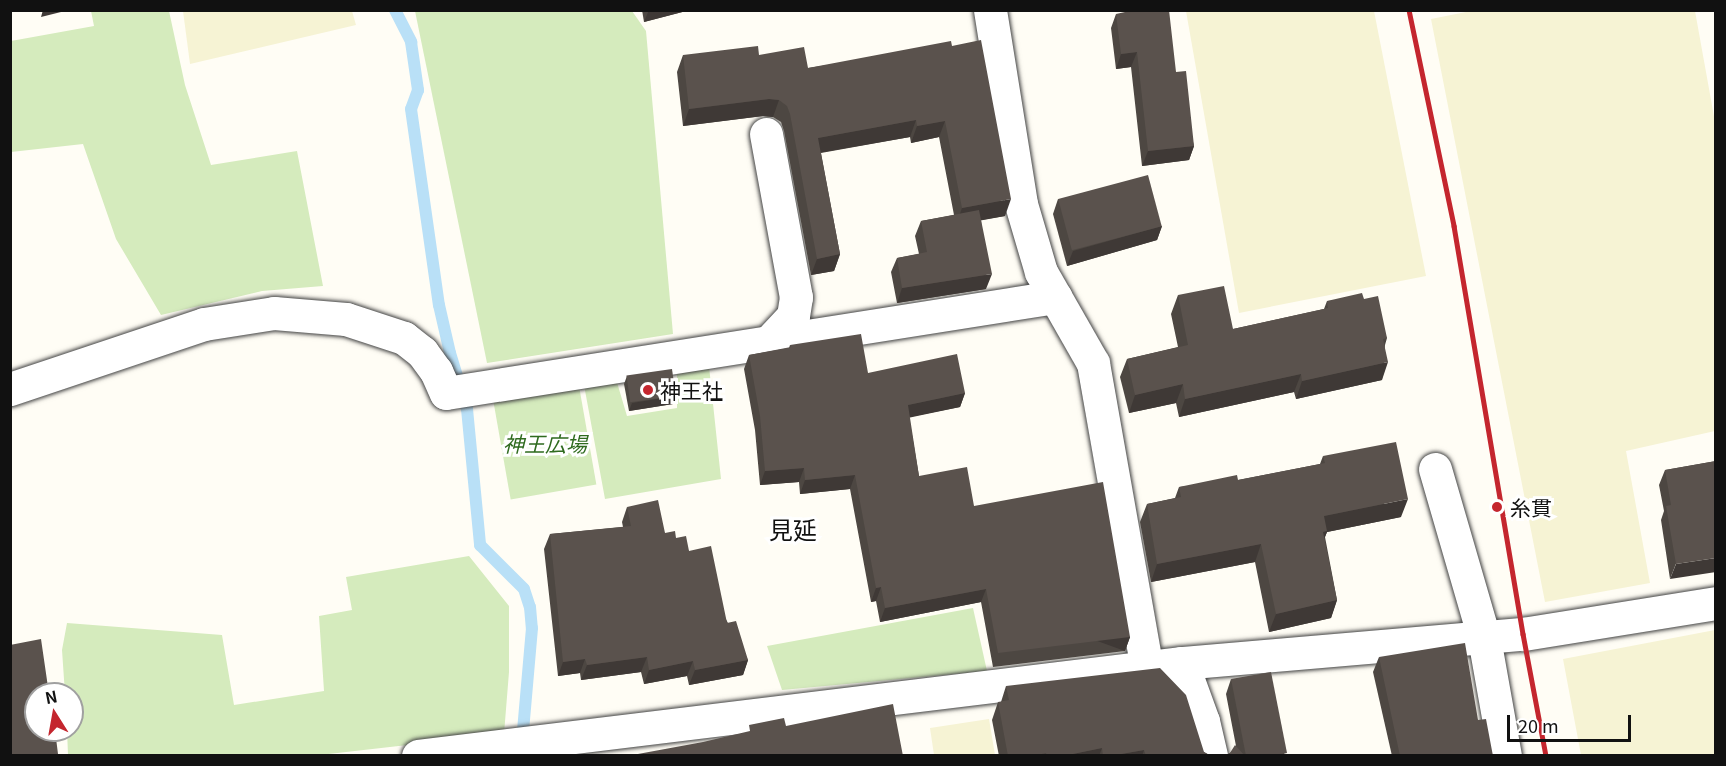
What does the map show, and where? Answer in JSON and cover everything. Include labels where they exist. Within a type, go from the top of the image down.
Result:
[{"type":"street","points":[[990,10],[1021,204],[1041,272],[1093,363],[1147,668]]},
{"type":"street","points":[[766,134],[796,297],[793,316],[768,343]]},
{"type":"street","points":[[10,389],[32,384],[204,324],[274,313],[346,319],[404,338],[422,352],[436,371],[446,393],[1055,297]]},
{"type":"street","points":[[1435,469],[1484,638],[1505,756]]},
{"type":"street","points":[[418,756],[769,711],[1182,663],[1484,638],[1716,603]]},
{"type":"street","points":[[1182,663],[1203,721],[1211,756]]},
{"type":"shaded area","points":[[1476,10],[1695,11],[1715,122],[1715,431],[1626,451],[1650,583],[1545,602],[1431,19]]},
{"type":"shaded area","points":[[183,11],[352,11],[356,25],[190,64]]},
{"type":"shaded area","points":[[1186,11],[1374,11],[1426,276],[1239,313]]},
{"type":"shaded area","points":[[1715,630],[1715,755],[1581,755],[1563,659]]},
{"type":"shaded area","points":[[989,719],[995,755],[934,755],[930,728]]},
{"type":"green space","points":[[91,11],[169,11],[185,85],[211,165],[297,151],[323,286],[262,291],[161,315],[116,239],[83,144],[11,152],[11,41],[94,26]]},
{"type":"green space","points":[[415,11],[632,11],[646,31],[673,334],[487,363]]},
{"type":"green space","points":[[709,366],[721,479],[605,499],[584,385],[616,379],[627,416],[677,408],[677,370]]},
{"type":"green space","name":"神王広場","points":[[579,386],[596,484],[511,500],[493,401]]},
{"type":"green space","points":[[469,556],[509,606],[509,672],[504,734],[311,756],[68,755],[67,742],[84,742],[84,682],[64,682],[62,650],[67,623],[222,635],[234,705],[324,691],[319,616],[352,610],[346,577]]},
{"type":"green space","points":[[973,608],[987,671],[782,690],[767,646]]},
{"type":"building","points":[[1134,10],[1169,10],[1176,72],[1186,71],[1194,146],[1148,151],[1137,52],[1121,54],[1116,14]]},
{"type":"building","points":[[981,40],[1011,199],[962,208],[945,121],[917,126],[916,120],[818,138],[840,254],[817,259],[787,106],[779,100],[769,99],[689,109],[683,55],[758,46],[759,55],[804,47],[808,68],[951,41],[952,46]]},
{"type":"building","points":[[1148,175],[1162,226],[1072,250],[1058,199]]},
{"type":"building","points":[[979,210],[992,274],[902,288],[897,258],[927,252],[921,221]]},
{"type":"building","points":[[1224,286],[1233,329],[1328,308],[1327,301],[1362,293],[1364,299],[1378,296],[1387,338],[1383,339],[1388,362],[1302,381],[1301,374],[1185,399],[1183,384],[1135,395],[1127,359],[1188,345],[1178,295]]},
{"type":"building","points":[[861,334],[868,373],[957,354],[965,393],[908,405],[919,476],[967,467],[974,506],[1103,482],[1130,637],[998,653],[986,589],[885,608],[881,587],[876,588],[855,475],[805,480],[804,468],[765,471],[760,416],[749,355],[791,347],[790,345]]},
{"type":"building","name":"神王社","points":[[672,369],[676,396],[630,402],[626,375]]},
{"type":"building","points":[[1396,442],[1408,499],[1324,516],[1327,531],[1323,532],[1337,600],[1276,614],[1261,544],[1157,564],[1147,504],[1181,497],[1179,487],[1237,475],[1238,480],[1325,463],[1323,456]]},
{"type":"building","points":[[1716,461],[1716,558],[1676,564],[1666,506],[1671,505],[1665,470]]},
{"type":"building","points":[[658,500],[665,533],[675,531],[676,538],[686,536],[689,551],[711,546],[727,623],[736,621],[748,660],[695,670],[693,661],[649,670],[647,657],[587,665],[585,659],[563,662],[550,534],[631,526],[627,507]]},
{"type":"building","points":[[41,639],[47,682],[24,682],[24,742],[56,742],[58,754],[10,756],[10,645]]},
{"type":"building","points":[[1465,643],[1478,720],[1486,719],[1493,756],[1400,756],[1379,657]]},
{"type":"building","points":[[1160,668],[1186,695],[1204,752],[1211,756],[1146,756],[1144,750],[1103,756],[1102,748],[1063,756],[1047,756],[1046,753],[1033,756],[1008,756],[998,702],[1009,700],[1006,686]]},
{"type":"building","points":[[1271,672],[1287,753],[1274,756],[1246,756],[1231,679]]},
{"type":"building","points":[[893,704],[903,756],[627,756],[750,731],[749,725],[784,718],[786,726]]},
{"type":"building","points":[[1235,745],[1245,756],[1224,756],[1230,753]]},
{"type":"waterway","points":[[395,10],[411,42],[418,90],[411,109],[439,305],[450,353],[467,409],[480,545],[524,589],[530,607],[532,628],[523,730]]},
{"type":"railway","points":[[1409,10],[1454,226],[1546,756]]},
{"type":"place","name":"神王社","points":[[648,390]]},
{"type":"place","name":"糸貫","points":[[1497,507]]},
{"type":"district","name":"見延","points":[[793,529]]}]
